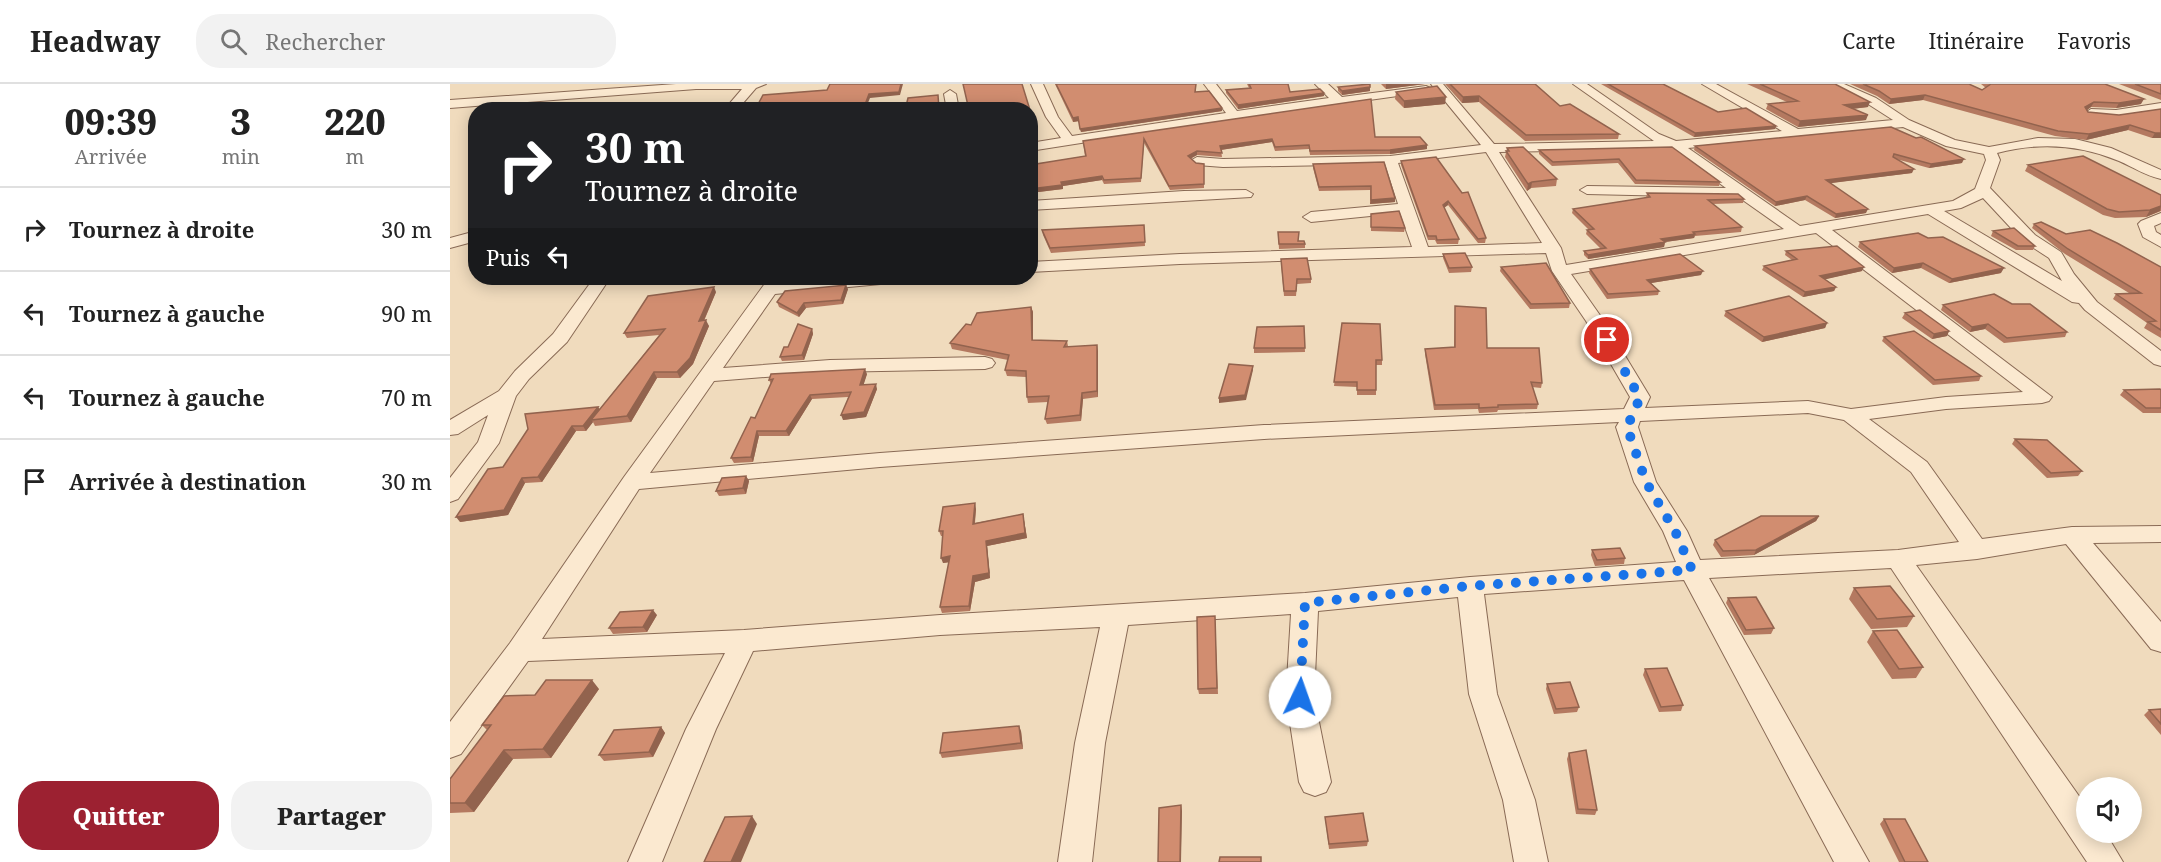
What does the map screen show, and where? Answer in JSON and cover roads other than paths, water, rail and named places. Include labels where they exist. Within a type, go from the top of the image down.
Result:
[{"type":"street","points":[[1037,84],[1052,117],[1069,141]]},
{"type":"street","points":[[1210,84],[1234,115]]},
{"type":"street","points":[[1321,84],[1339,101]]},
{"type":"street","points":[[1579,84],[1654,137],[1675,145],[1798,231]]},
{"type":"street","points":[[1708,84],[1797,134]]},
{"type":"street","points":[[1835,84],[1872,101],[1905,123],[1951,143],[1989,151],[2033,144],[2086,145],[2159,173]]},
{"type":"street","points":[[477,102],[696,86],[755,85]]},
{"type":"street","points":[[738,102],[755,85]]},
{"type":"street","points":[[1038,146],[1438,86],[1490,148],[1553,248],[1560,271],[1595,321],[1640,398],[1627,427],[1646,482],[1675,531],[1692,570],[1753,685],[1852,862]]},
{"type":"street","points":[[950,94],[952,102]]},
{"type":"street","points":[[2141,98],[2161,106]]},
{"type":"street","points":[[450,104],[468,103]]},
{"type":"street","points":[[2091,113],[2116,114],[2161,106]]},
{"type":"street","points":[[1197,161],[1223,163],[1390,160],[1490,148],[1675,145],[1905,123]]},
{"type":"street","points":[[1560,271],[1933,211],[1975,198],[1984,190],[1988,170],[1993,160],[1989,151]]},
{"type":"street","points":[[1390,160],[1421,251]]},
{"type":"street","points":[[1215,193],[1224,176],[1223,163]]},
{"type":"street","points":[[1587,190],[1740,192]]},
{"type":"street","points":[[1984,190],[2029,238],[2055,255],[2067,276],[2091,306]]},
{"type":"street","points":[[1038,205],[1215,193],[1246,194]]},
{"type":"street","points":[[1311,217],[1406,208]]},
{"type":"street","points":[[1933,211],[2091,306],[2161,360]]},
{"type":"street","points":[[2161,218],[2146,224],[2149,234],[2161,242]]},
{"type":"street","points":[[632,482],[880,460],[1264,432],[1808,407],[1851,415],[1946,403],[2042,397],[1967,339],[1887,283],[1820,228]]},
{"type":"street","points":[[450,243],[468,238]]},
{"type":"street","points":[[1038,267],[1553,248]]},
{"type":"street","points":[[450,494],[488,443],[506,395],[522,375],[560,338],[597,285]]},
{"type":"street","points":[[450,745],[520,651],[632,482],[772,285]]},
{"type":"street","points":[[709,375],[830,366],[985,363]]},
{"type":"street","points":[[450,429],[506,395]]},
{"type":"street","points":[[1851,415],[1919,467],[1938,498],[1977,550]]},
{"type":"street","points":[[520,651],[744,641],[940,625],[1305,603],[1470,586],[1692,570],[1898,559],[1977,550],[2072,535],[2161,534]]},
{"type":"street","points":[[2072,535],[2161,641]]},
{"type":"street","points":[[1898,559],[2106,862]]},
{"type":"street","points":[[1470,586],[1483,694],[1519,800],[1531,862]]},
{"type":"street","points":[[1305,603],[1300,697],[1315,782]]},
{"type":"street","points":[[1075,862],[1090,743],[1116,616]]},
{"type":"street","points":[[645,862],[701,729],[744,641]]}]
